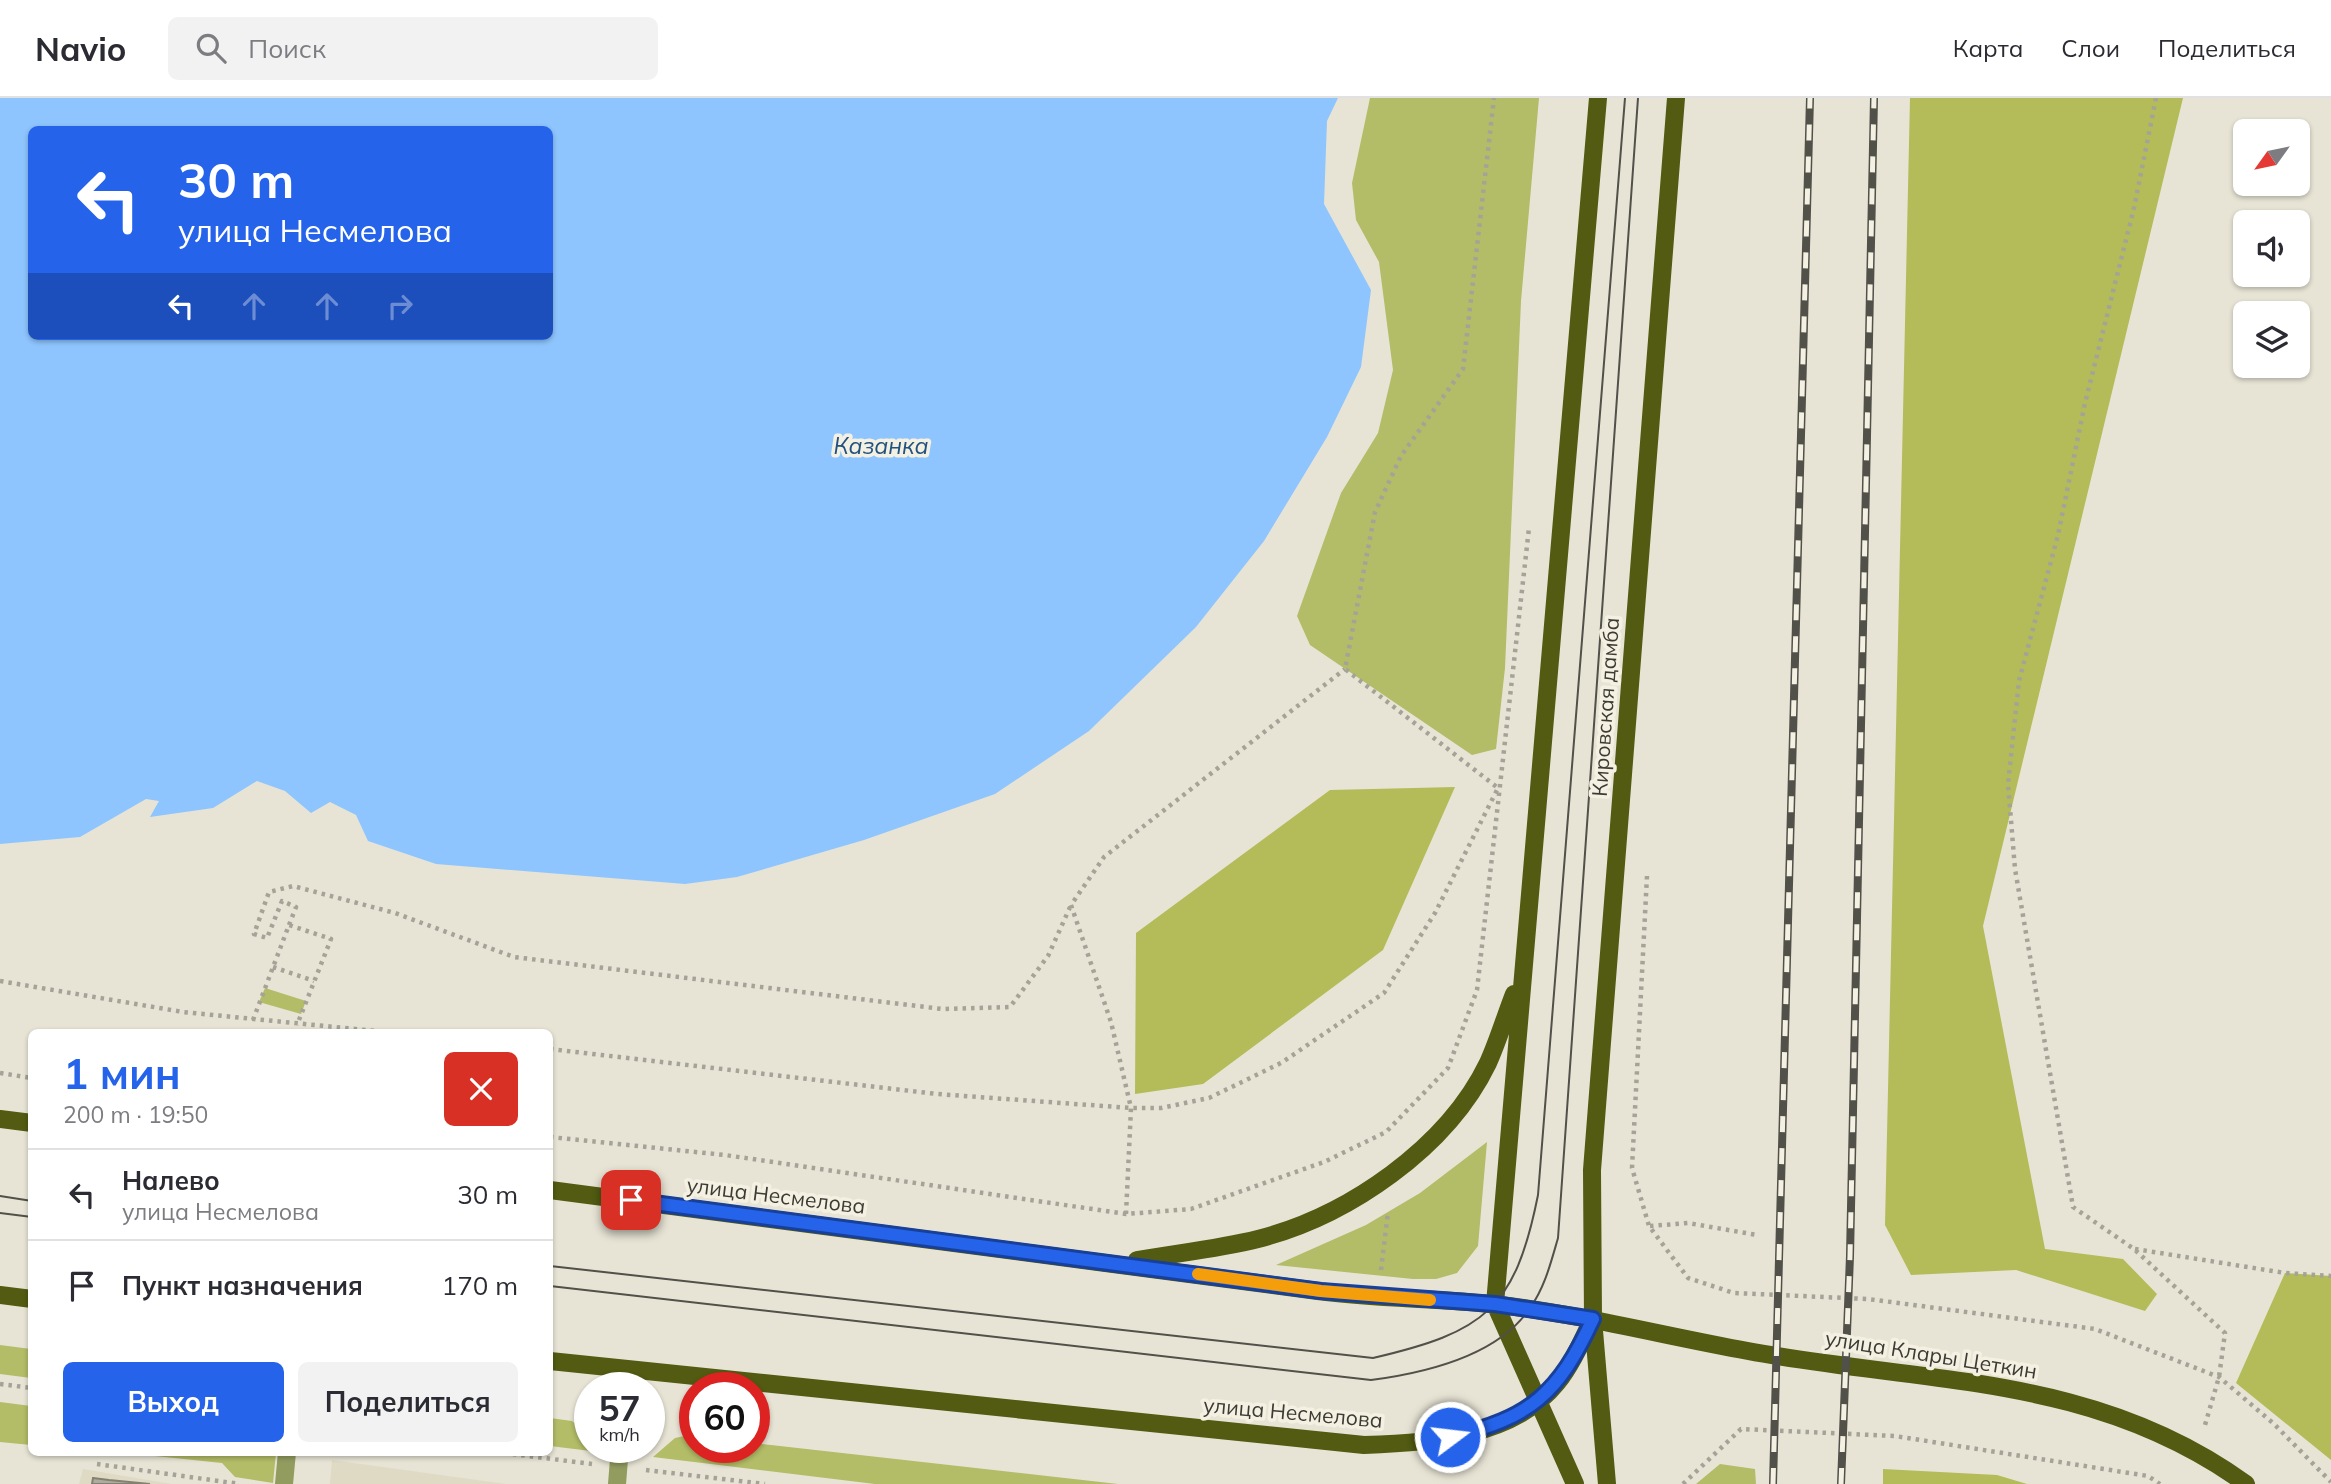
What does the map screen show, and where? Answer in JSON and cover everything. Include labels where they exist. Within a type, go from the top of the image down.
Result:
[{"type":"main road","points":[[1576,1484],[1495,1304],[1521,974],[1598,98]]},
{"type":"main road","name":"Кировская дамба","points":[[1607,1484],[1593,1319],[1592,1170],[1676,98]]},
{"type":"main road","name":"улица Несмелова","points":[[1122,1263],[1258,1239],[1315,1217],[1349,1200],[1389,1174],[1425,1145],[1459,1109],[1488,1064],[1521,974]]},
{"type":"main road","points":[[0,1119],[28,1122]]},
{"type":"main road","name":"улица Несмелова","points":[[553,1190],[1321,1291],[1495,1304],[1593,1319],[1574,1359],[1556,1385],[1537,1402],[1510,1418],[1475,1431],[1424,1443],[1364,1445],[665,1382]]},
{"type":"main road","points":[[0,1295],[28,1298]]},
{"type":"main road","name":"улица Клары Цеткин","points":[[1593,1319],[1752,1352],[2002,1386],[2091,1406],[2153,1430],[2198,1452],[2246,1484]]},
{"type":"main road","name":"улица Несмелова","points":[[553,1362],[597,1372]]},
{"type":"street","points":[[284,1484],[287,1456]]},
{"type":"street","points":[[617,1484],[619,1463]]},
{"type":"path","points":[[253,1020],[296,907],[282,901],[267,939],[254,934],[269,892],[293,886],[395,913],[514,957],[942,1009],[1010,1007],[1048,956],[1071,905],[1104,857],[1345,669],[1375,512],[1401,456],[1463,369],[1494,98]]},
{"type":"path","points":[[2157,98],[2134,208],[2085,403],[2059,535],[2019,681],[2008,784],[2015,869],[2073,1207],[2134,1249],[2225,1333],[2219,1377],[2198,1452]]},
{"type":"path","points":[[553,1137],[725,1155],[1126,1214],[1191,1209],[1324,1162],[1386,1132],[1448,1068],[1477,990],[1498,788],[1513,694],[1531,514]]},
{"type":"path","points":[[1345,669],[1498,788]]},
{"type":"path","points":[[553,1049],[937,1094],[1131,1108],[1160,1108],[1209,1098],[1281,1063],[1384,993],[1435,913],[1498,788]]},
{"type":"path","points":[[1647,862],[1632,1168],[1649,1226],[1688,1278],[1734,1293],[1868,1299],[2095,1329],[2219,1377],[2273,1423],[2331,1482]]},
{"type":"path","points":[[1071,905],[1111,1022],[1131,1108],[1126,1214]]},
{"type":"path","points":[[289,925],[331,939],[297,1025]]},
{"type":"path","points":[[273,967],[314,981]]},
{"type":"path","points":[[0,981],[183,1012],[348,1029]]},
{"type":"path","points":[[0,1073],[28,1076]]},
{"type":"path","points":[[1381,1276],[1388,1212]]},
{"type":"path","points":[[1649,1226],[1688,1223],[1757,1234]]},
{"type":"path","points":[[2134,1249],[2285,1273],[2331,1276]]},
{"type":"path","points":[[0,1384],[28,1388]]},
{"type":"path","points":[[1683,1484],[1741,1429],[1895,1436],[2148,1476],[2160,1484]]},
{"type":"path","points":[[97,1464],[240,1484]]},
{"type":"shaded area","points":[[332,1460],[506,1484],[330,1484]]},
{"type":"shaded area","points":[[83,1469],[172,1484],[79,1484]]},
{"type":"green space","points":[[1370,98],[1539,98],[1521,301],[1505,668],[1496,749],[1472,755],[1310,645],[1297,616],[1341,493],[1378,433],[1393,370],[1379,262],[1356,220],[1352,183]]},
{"type":"green space","points":[[1910,98],[2183,98],[1983,926],[2045,1249],[2123,1259],[2157,1294],[2145,1311],[2016,1270],[1911,1275],[1885,1225]]},
{"type":"green space","points":[[1455,787],[1383,950],[1203,1084],[1135,1094],[1136,933],[1330,790]]},
{"type":"green space","points":[[265,988],[306,1001],[301,1014],[259,1002]]},
{"type":"green space","points":[[1487,1142],[1478,1246],[1457,1273],[1436,1279],[1413,1279],[1276,1265],[1366,1225],[1420,1193]]},
{"type":"green space","points":[[2285,1273],[2331,1276],[2331,1460],[2236,1383]]},
{"type":"green space","points":[[0,1345],[28,1349],[28,1378],[0,1374]]},
{"type":"green space","points":[[0,1402],[28,1406],[28,1445],[0,1442]]},
{"type":"green space","points":[[553,1418],[572,1421],[574,1449],[553,1446]]},
{"type":"green space","points":[[679,1437],[679,1460],[665,1458],[665,1447]]},
{"type":"green space","points":[[770,1445],[1118,1484],[875,1484],[702,1463],[770,1463]]},
{"type":"green space","points":[[155,1456],[276,1456],[273,1483],[235,1477],[222,1463]]},
{"type":"green space","points":[[1720,1464],[1755,1469],[1756,1484],[1696,1484]]},
{"type":"green space","points":[[1883,1469],[1997,1475],[2027,1484],[1883,1484]]},
{"type":"water","name":"Казанка","points":[[0,98],[1338,98],[1327,121],[1324,204],[1371,290],[1361,367],[1327,437],[1264,541],[1196,627],[1089,731],[995,794],[864,840],[737,877],[685,884],[436,864],[368,841],[356,815],[330,802],[311,813],[285,791],[257,781],[213,808],[150,817],[159,801],[146,799],[80,837],[0,844]]},
{"type":"building","points":[[93,1478],[109,1480],[150,1484],[92,1484]]},
{"type":"tram line","points":[[553,1266],[1373,1358],[1442,1338],[1468,1325],[1488,1310],[1505,1290],[1518,1265],[1538,1195],[1625,98]]},
{"type":"tram line","points":[[553,1286],[1371,1380],[1414,1373],[1458,1359],[1499,1339],[1516,1325],[1540,1292],[1558,1238],[1638,98]]},
{"type":"tram line","points":[[0,1196],[28,1200]]},
{"type":"tram line","points":[[0,1213],[28,1216]]},
{"type":"railway","points":[[1773,1484],[1810,98]]},
{"type":"railway","points":[[1841,1484],[1850,1256],[1874,98]]},
{"type":"slow traffic","points":[[1198,1274],[1321,1291],[1430,1300]]},
{"type":"route","points":[[631,1200],[1321,1291],[1495,1304],[1593,1319],[1574,1359],[1556,1385],[1537,1402],[1510,1418],[1450,1437]]}]
